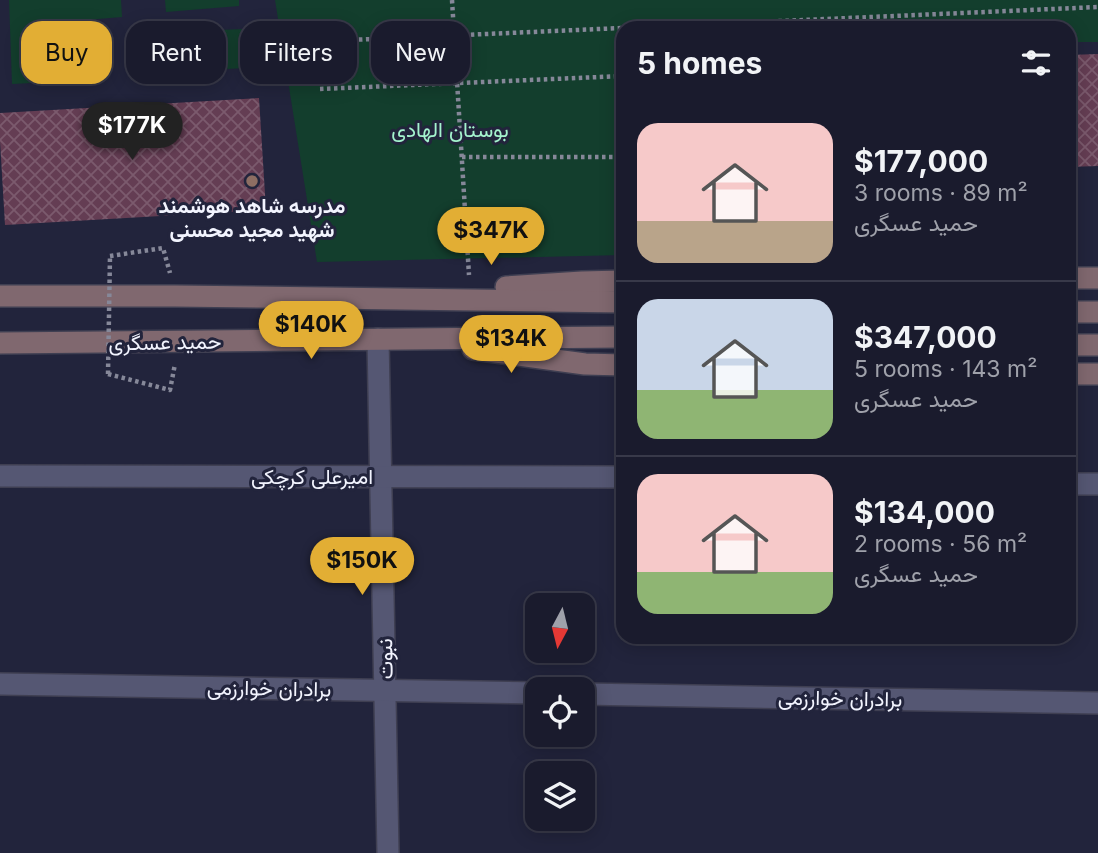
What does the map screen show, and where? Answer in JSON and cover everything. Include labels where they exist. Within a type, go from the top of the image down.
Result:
[{"type":"main road","points":[[1076,278],[1098,278]]},
{"type":"main road","points":[[361,298],[616,281]]},
{"type":"main road","points":[[0,296],[616,302]]},
{"type":"main road","points":[[1076,312],[1098,312]]},
{"type":"main road","name":"حمید عسگری","points":[[0,343],[616,337]]},
{"type":"main road","points":[[402,339],[585,364],[616,365]]},
{"type":"main road","points":[[1076,345],[1098,345]]},
{"type":"main road","points":[[1076,374],[1098,374]]},
{"type":"street","name":"نبوت","points":[[378,339],[388,853]]},
{"type":"street","name":"امیرعلی کرچکی","points":[[0,475],[616,477]]},
{"type":"street","points":[[1076,484],[1098,484]]},
{"type":"street","name":"برادران خوارزمی","points":[[0,684],[525,693]]},
{"type":"street","name":"برادران خوارزمی","points":[[595,694],[1098,702]]},
{"type":"path","points":[[452,0],[453,21]]},
{"type":"path","points":[[819,21],[1098,7]]},
{"type":"path","points":[[470,34],[616,30]]},
{"type":"path","points":[[470,82],[616,76]]},
{"type":"path","points":[[320,89],[434,84]]},
{"type":"path","points":[[457,84],[470,290]]},
{"type":"path","points":[[461,157],[616,157]]},
{"type":"path","points":[[163,248],[110,256],[108,374],[170,390]]},
{"type":"green space","points":[[9,0],[121,0],[122,17],[86,21],[21,21],[21,84],[12,84]]},
{"type":"green space","points":[[165,0],[239,0],[239,6],[166,12]]},
{"type":"green space","name":"بوستان الهادی","points":[[275,0],[1098,0],[1098,42],[1076,42],[1076,21],[616,21],[616,255],[317,262],[288,84],[357,84],[357,21],[278,21]]},
{"type":"green space","points":[[240,29],[240,68],[226,69],[226,30]]},
{"type":"building","points":[[1098,54],[1098,166],[1076,167],[1076,55]]},
{"type":"building","points":[[259,98],[266,210],[5,225],[0,113]]},
{"type":"place","name":"مدرسه شاهد هوشمند شهید مجید محسنی","points":[[252,181]]}]
